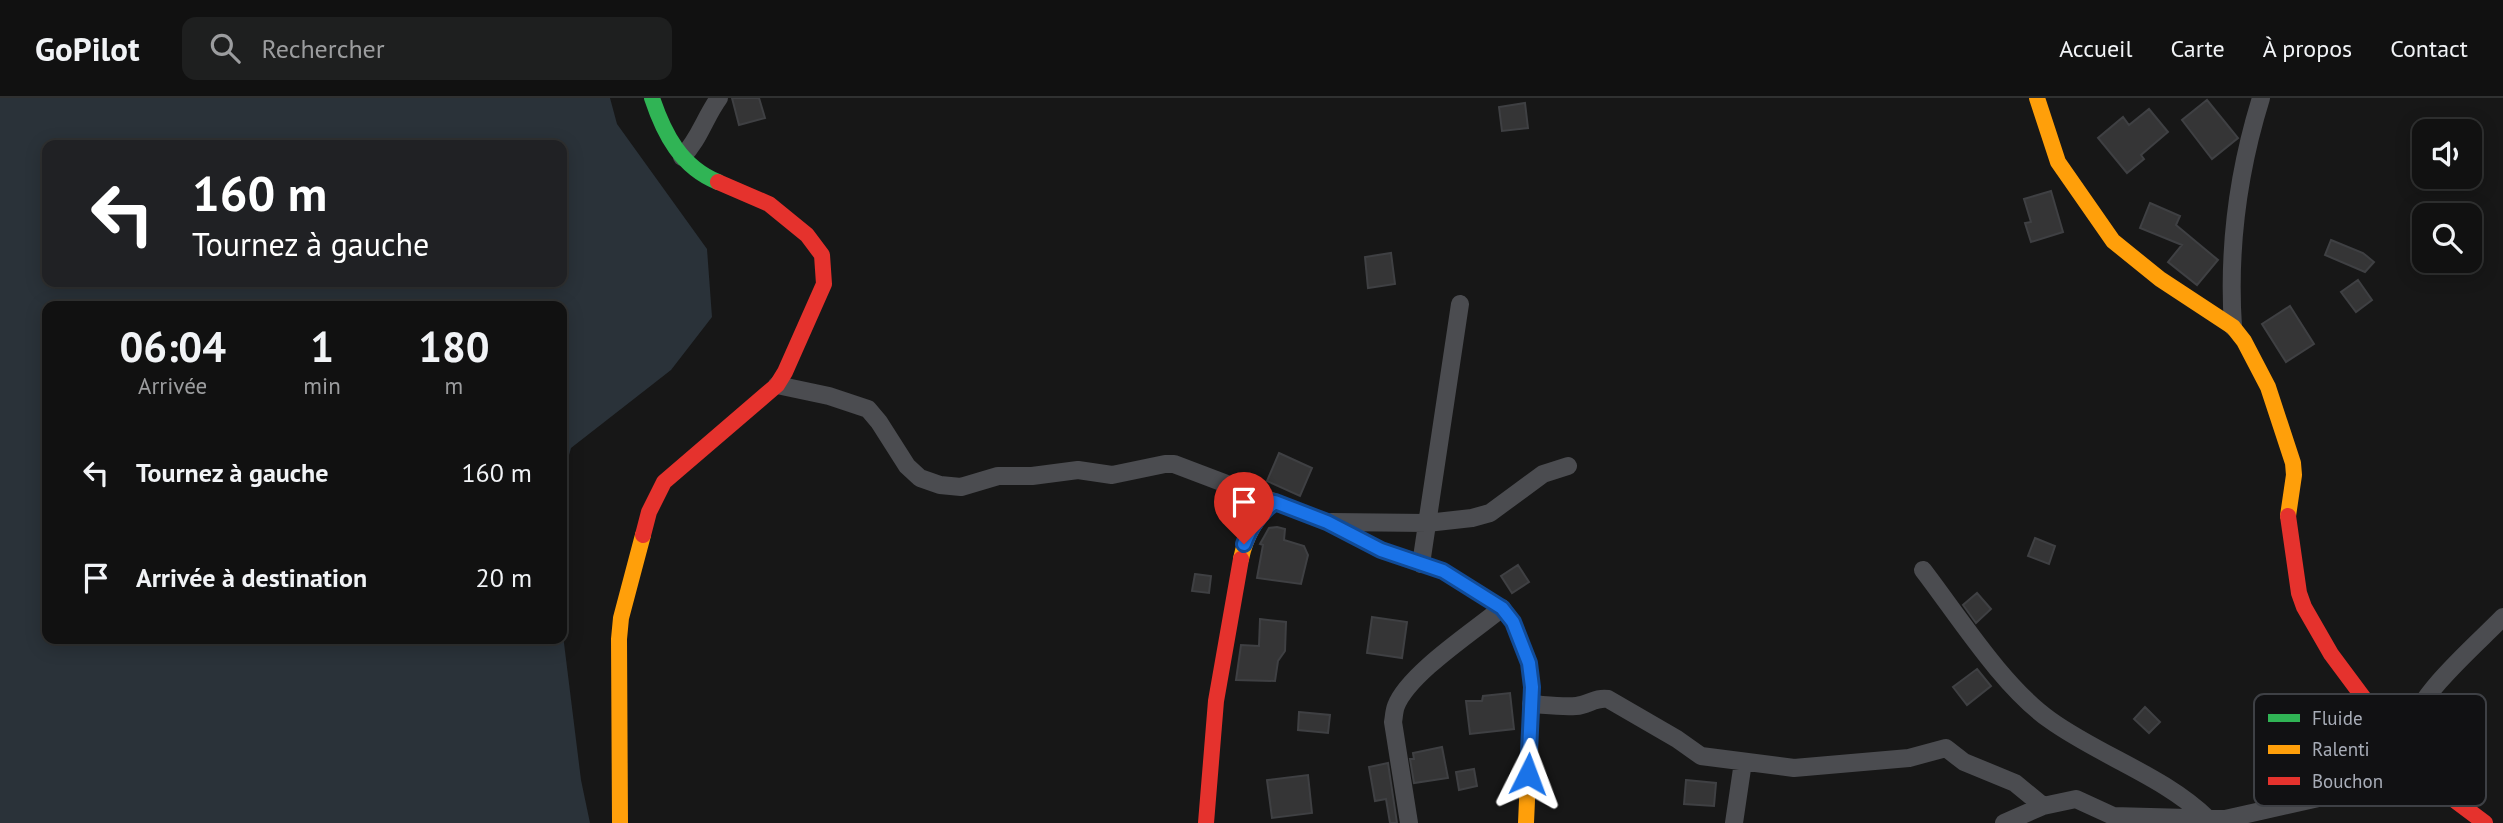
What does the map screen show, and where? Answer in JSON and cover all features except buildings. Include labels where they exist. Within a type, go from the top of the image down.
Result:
[{"type":"street","points":[[620,823],[619,639],[621,618],[649,512],[664,482],[777,385],[786,372],[824,284],[826,269],[816,243],[774,207],[701,174],[682,157],[660,125],[652,98]]},
{"type":"street","points":[[682,157],[699,137],[719,98]]},
{"type":"street","points":[[2037,98],[2058,162],[2099,225],[2113,241],[2160,279],[2233,327],[2244,341],[2268,387],[2293,463],[2289,530],[2304,607],[2338,664],[2360,694]]},
{"type":"street","points":[[2233,327],[2231,290],[2236,223],[2241,183],[2261,98]]},
{"type":"street","points":[[1421,564],[1460,304]]},
{"type":"street","points":[[777,385],[868,409],[907,466],[920,478],[940,485],[961,487],[998,476],[1032,476],[1078,470],[1112,475],[1174,464],[1327,522],[1381,550],[1456,578],[1502,608],[1513,622],[1526,654],[1532,687],[1526,823]]},
{"type":"street","points":[[1327,522],[1427,523],[1454,521],[1490,513],[1543,474],[1568,466]]},
{"type":"street","points":[[1206,823],[1216,701],[1244,544],[1261,513],[1275,502]]},
{"type":"street","points":[[1923,570],[2021,695],[2050,720],[2217,820]]},
{"type":"street","points":[[1409,823],[1393,722],[1395,706],[1428,667],[1502,608]]},
{"type":"street","points":[[2429,694],[2503,617]]},
{"type":"street","points":[[1531,704],[1581,706],[1601,698],[1608,699],[1701,756],[1794,768],[1909,758],[1946,748],[1964,762],[2015,783],[2043,806]]},
{"type":"street","points":[[1734,823],[1743,762]]},
{"type":"street","points":[[2004,823],[2043,806],[2076,799],[2113,816],[2217,820],[2280,806]]},
{"type":"street","points":[[2462,806],[2485,823]]},
{"type":"shaded area","points":[[0,98],[610,98],[617,124],[707,249],[712,317],[671,370],[571,448],[567,462],[567,301],[42,301],[42,644],[564,644],[581,780],[590,823],[0,823]]},
{"type":"traffic: fast","points":[[652,98],[662,124],[676,148],[694,168],[718,182]]},
{"type":"traffic: slow","points":[[2037,98],[2058,162],[2113,241],[2160,279],[2233,327],[2244,341],[2268,387],[2293,463],[2294,475],[2288,516]]},
{"type":"traffic: slow","points":[[1241,559],[1253,528],[1274,502],[1327,522],[1381,550],[1443,571],[1502,608],[1513,622],[1529,663],[1532,687],[1526,823]]},
{"type":"traffic: slow","points":[[620,823],[619,639],[621,618],[643,535]]},
{"type":"traffic: jam","points":[[643,535],[649,512],[664,482],[777,385],[824,284],[822,255],[807,235],[769,204],[718,182]]},
{"type":"traffic: jam","points":[[2288,516],[2299,593],[2304,607],[2331,654],[2361,694]]},
{"type":"traffic: jam","points":[[1206,823],[1216,701],[1241,559]]},
{"type":"traffic: jam","points":[[2462,806],[2485,823]]},
{"type":"route","points":[[1244,544],[1261,513],[1275,502],[1327,522],[1381,550],[1443,571],[1502,608],[1513,622],[1529,663],[1532,687],[1528,774]]}]
